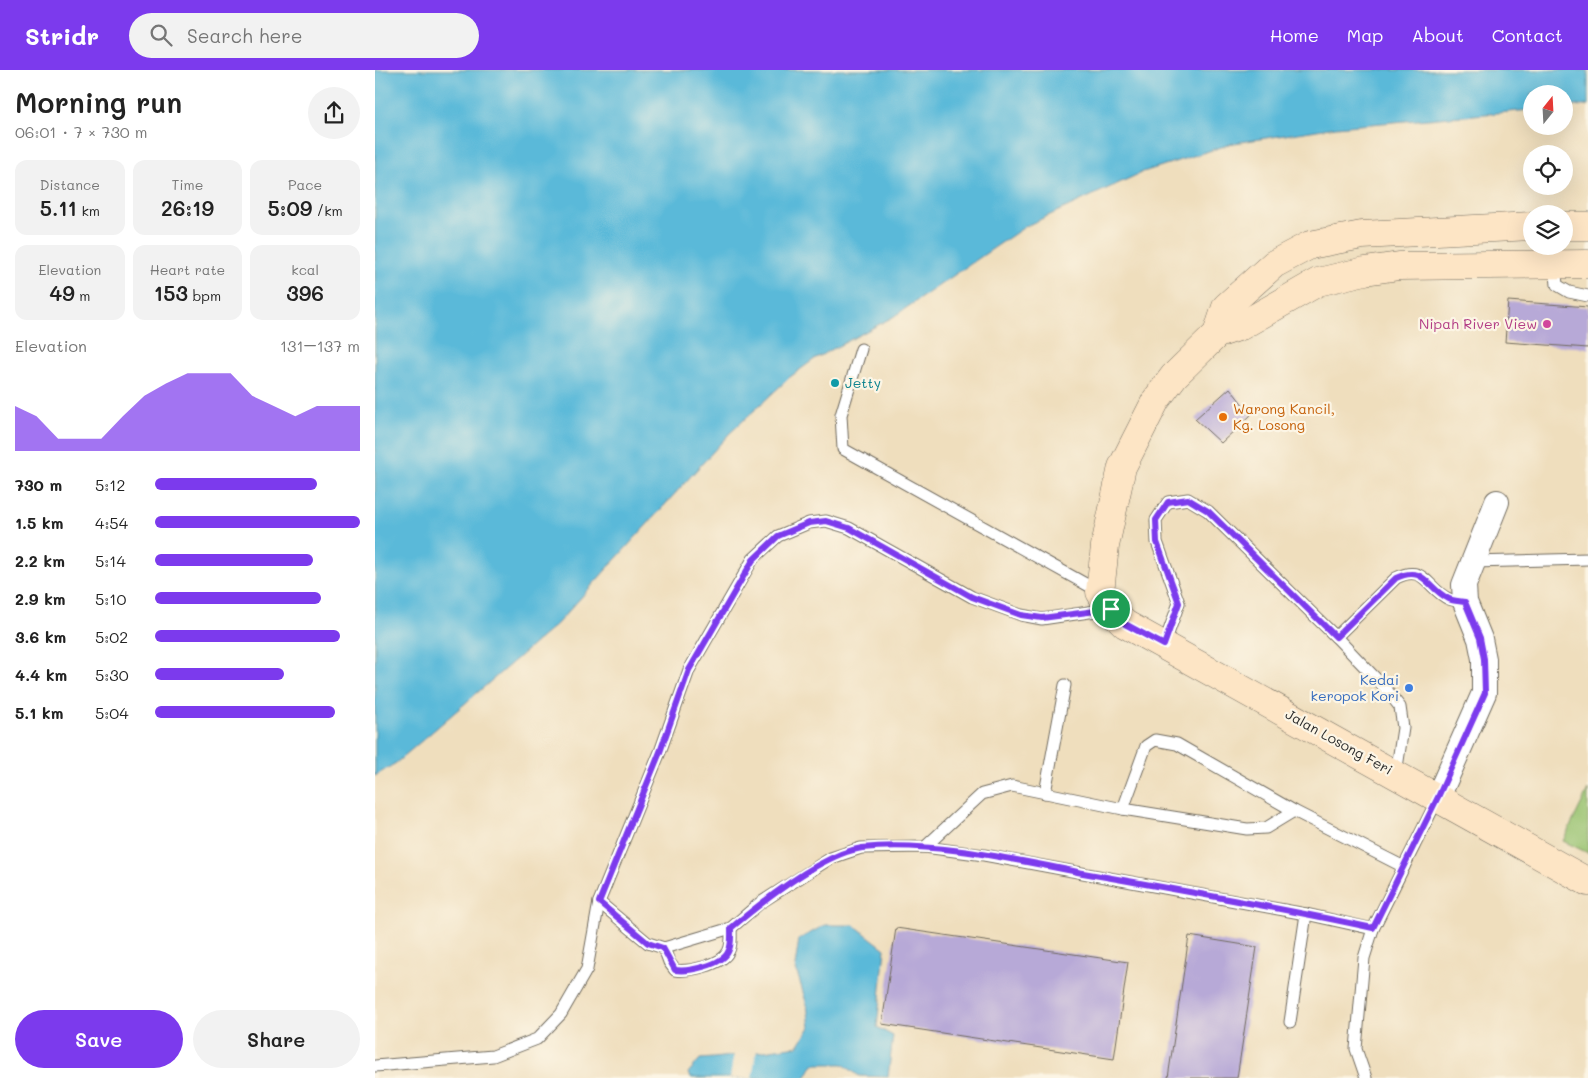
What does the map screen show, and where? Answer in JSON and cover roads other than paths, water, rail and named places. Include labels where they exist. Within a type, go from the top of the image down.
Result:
[{"type":"street","points":[[1217,334],[1226,307],[1274,264],[1310,245],[1362,235],[1523,226]]},
{"type":"street","points":[[1573,226],[1588,226]]},
{"type":"street","points":[[1105,600],[1110,521],[1122,467],[1156,400],[1174,376],[1217,334],[1241,326],[1318,282],[1365,271],[1399,266],[1588,264]]},
{"type":"street","points":[[1438,797],[1485,693],[1484,659],[1480,638],[1465,602],[1464,585],[1497,502]]},
{"type":"street","name":"Jalan Losong Feri","points":[[1105,600],[1125,624],[1588,882]]},
{"type":"lane","points":[[1555,263],[1557,285],[1569,292],[1588,296]]},
{"type":"lane","points":[[861,349],[841,415],[843,449],[1105,600]]},
{"type":"lane","points":[[1164,645],[1179,603],[1157,542],[1156,520],[1168,502],[1188,499],[1208,511],[1385,688],[1400,708],[1403,728],[1396,774]]},
{"type":"lane","points":[[375,1066],[493,1056],[537,1039],[561,1014],[587,969],[599,902],[660,752],[689,670],[753,560],[778,536],[809,523],[826,521],[849,528],[972,597],[1021,615],[1042,618],[1105,600]]},
{"type":"lane","points":[[1473,562],[1588,559]]},
{"type":"lane","points":[[1336,637],[1396,578],[1406,573],[1416,573],[1449,599],[1465,602]]},
{"type":"lane","points":[[1045,793],[1065,685]]},
{"type":"lane","points":[[1123,808],[1146,746],[1155,740],[1177,744],[1294,811],[1404,867]]},
{"type":"lane","points":[[925,847],[982,794],[1012,786],[1123,808],[1247,829],[1265,828],[1294,811]]},
{"type":"lane","points":[[1366,1078],[1356,1049],[1365,958],[1373,928],[1438,797]]},
{"type":"lane","points":[[599,902],[648,943],[663,948],[731,928],[760,903],[831,858],[861,848],[925,847],[984,854],[1373,928]]},
{"type":"lane","points":[[1290,1022],[1307,914]]},
{"type":"lane","points":[[663,948],[675,970],[686,972],[724,959],[729,950],[731,928]]},
{"type":"water","points":[[375,70],[1588,70],[1588,105],[1573,106],[1573,85],[1523,85],[1523,111],[1336,127],[1234,143],[1143,172],[1026,226],[893,317],[816,358],[790,377],[729,434],[557,624],[396,763],[375,776]]},
{"type":"water","points":[[825,925],[854,925],[885,949],[877,1027],[893,1036],[888,1077],[859,1076],[843,1064],[813,1064],[805,1078],[690,1078],[688,1073],[700,1059],[798,1046],[810,1027],[807,1005],[795,966],[799,939]]},
{"type":"place","name":"Nipah River View","points":[[1547,324]]},
{"type":"place","name":"Jetty","points":[[835,383]]},
{"type":"place","name":"Warong Kancil, Kg. Losong","points":[[1223,417]]},
{"type":"place","name":"Kedai keropok Kori","points":[[1409,688]]}]
